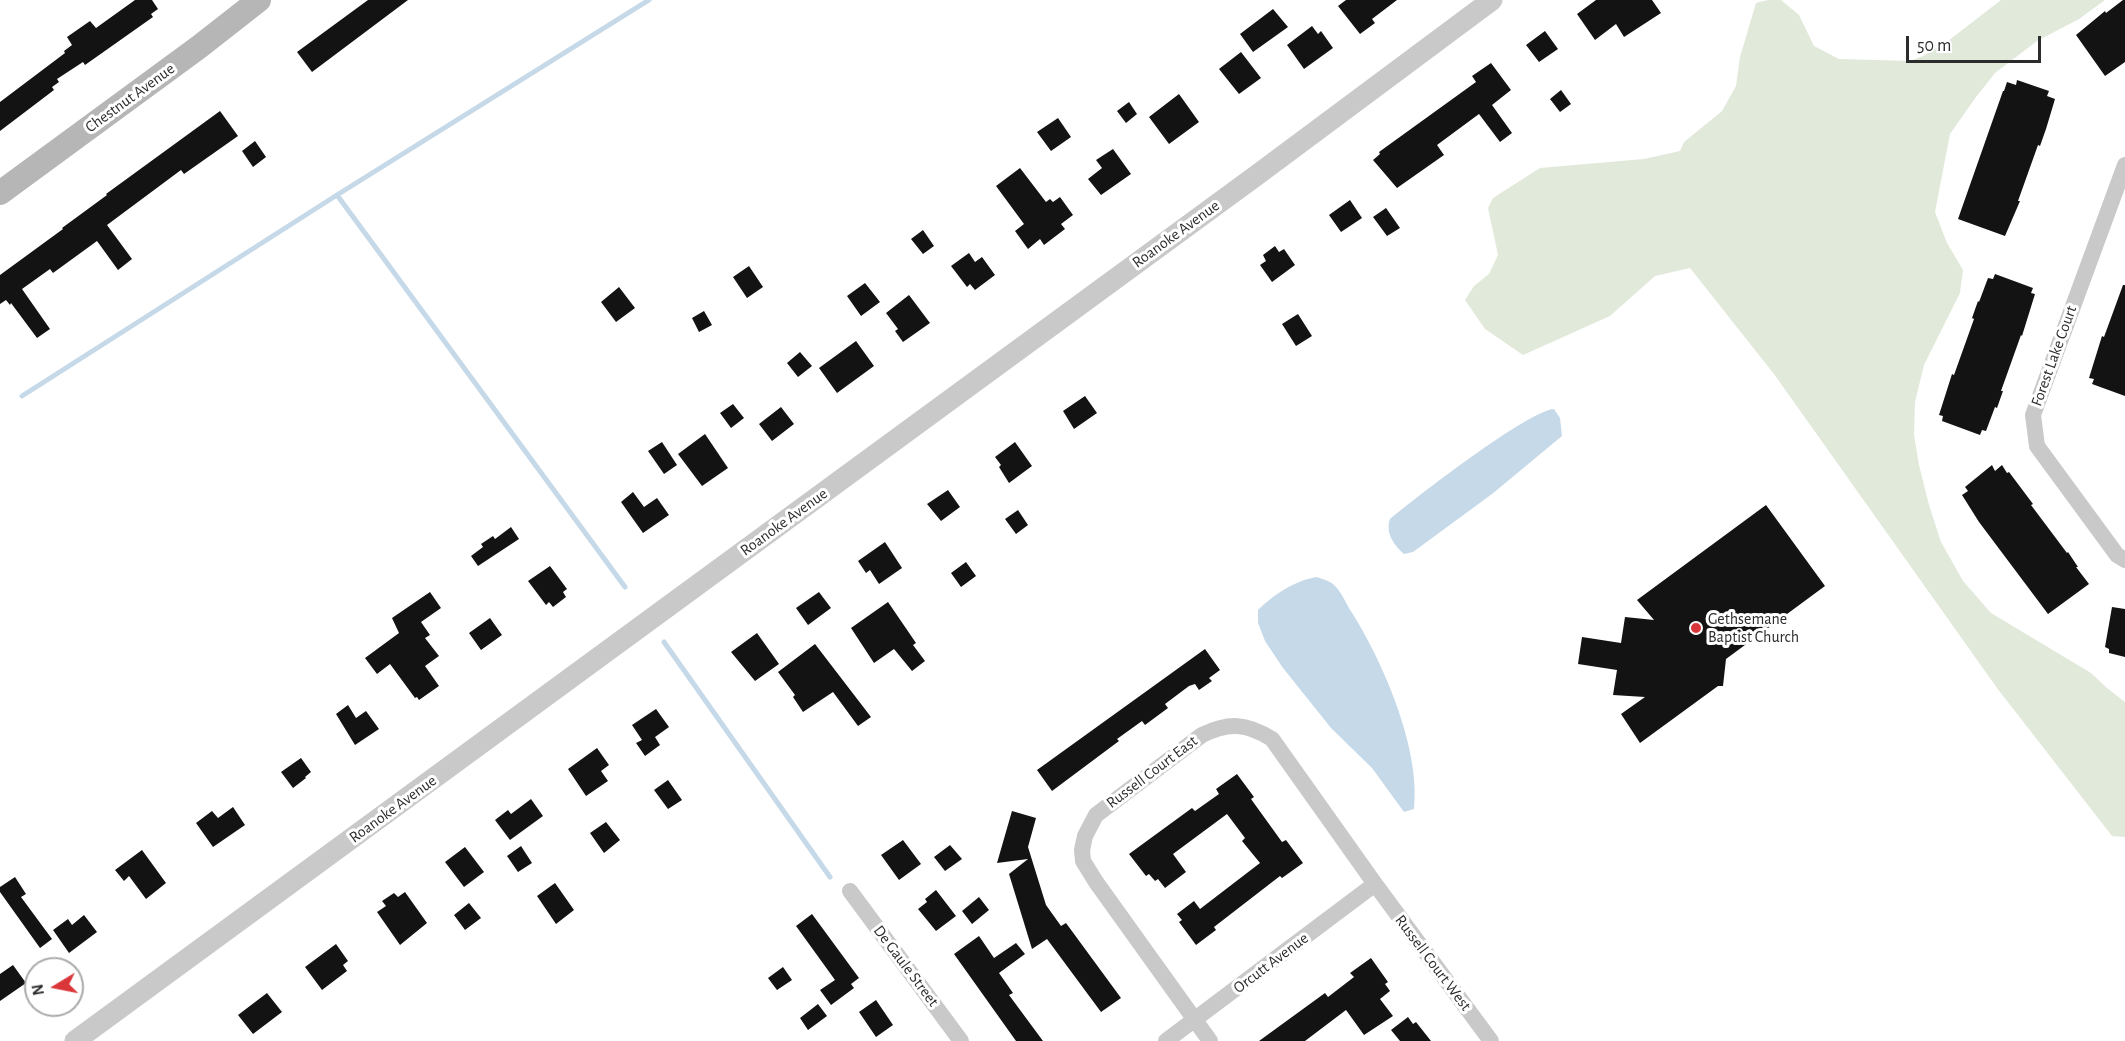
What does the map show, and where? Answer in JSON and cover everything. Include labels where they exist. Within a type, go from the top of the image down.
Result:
[{"type":"main road","name":"Chestnut Avenue","points":[[0,193],[199,47],[259,0]]},
{"type":"street","name":"Roanoke Avenue","points":[[75,1041],[1257,175],[1492,0]]},
{"type":"street","name":"Forest Lake Court","points":[[2125,165],[2033,415],[2037,446],[2117,555],[2125,560]]},
{"type":"street","name":"Russell Court East","points":[[1194,1020],[1095,882],[1083,861],[1084,836],[1096,815],[1113,801],[1202,735],[1216,728],[1247,727],[1272,740],[1375,884]]},
{"type":"street","name":"Orcutt Avenue","points":[[1166,1041],[1375,884]]},
{"type":"street","name":"Russell Court West","points":[[1375,884],[1491,1041]]},
{"type":"street","name":"De Gaule Street","points":[[850,891],[962,1041]]},
{"type":"street","points":[[1194,1020],[1210,1041]]},
{"type":"green space","points":[[1781,0],[1799,15],[1814,46],[1839,59],[1910,61],[1948,41],[2001,0],[2105,0],[2079,19],[2037,41],[1995,73],[1950,134],[1935,212],[1947,243],[1963,270],[1960,293],[1924,365],[1915,402],[1914,435],[1929,505],[1941,542],[1963,581],[1991,613],[2091,673],[2125,702],[2125,837],[2112,836],[1997,688],[1774,374],[1690,268],[1655,276],[1610,316],[1523,355],[1485,329],[1465,300],[1474,286],[1489,274],[1498,255],[1488,208],[1493,198],[1540,168],[1644,159],[1680,151],[1684,142],[1722,111],[1736,86],[1740,57],[1756,3]]},
{"type":"water","points":[[1554,409],[1560,418],[1562,436],[1492,494],[1413,552],[1404,554],[1397,547],[1390,534],[1390,519],[1446,475],[1498,439],[1541,413]]},
{"type":"water","points":[[1317,577],[1336,587],[1362,629],[1386,678],[1397,705],[1411,759],[1415,785],[1414,809],[1404,812],[1372,768],[1331,728],[1283,668],[1265,641],[1258,623],[1258,610],[1285,589],[1301,581]]},
{"type":"building","points":[[135,0],[152,0],[158,9],[151,14],[153,17],[85,65],[83,62],[57,79],[59,82],[52,87],[54,90],[0,131],[0,102],[65,53],[64,51],[72,45],[67,37],[90,21],[96,28]]},
{"type":"building","points":[[368,0],[408,0],[312,72],[297,52]]},
{"type":"building","points":[[1346,0],[1397,0],[1372,19],[1375,23],[1360,34],[1338,6]]},
{"type":"building","points":[[1596,0],[1652,0],[1661,13],[1624,37],[1616,24],[1595,40],[1577,14]]},
{"type":"building","points":[[2125,0],[2125,62],[2105,76],[2076,35],[2105,11],[2106,13]]},
{"type":"building","points":[[1273,9],[1288,27],[1253,52],[1240,34]]},
{"type":"building","points":[[1312,26],[1318,34],[1321,31],[1333,48],[1304,69],[1287,45]]},
{"type":"building","points":[[1545,31],[1558,49],[1539,62],[1526,45]]},
{"type":"building","points":[[1241,52],[1261,78],[1239,94],[1219,69]]},
{"type":"building","points":[[1491,63],[1511,90],[1492,105],[1512,133],[1500,142],[1479,114],[1437,145],[1444,155],[1397,188],[1373,160],[1380,154],[1379,152],[1476,82],[1472,76]]},
{"type":"building","points":[[2017,80],[2049,91],[2047,96],[2055,99],[2040,146],[2038,145],[2018,201],[2020,201],[2005,236],[1958,219],[2003,91],[2007,82],[2016,85]]},
{"type":"building","points":[[1561,90],[1571,104],[1560,112],[1550,99]]},
{"type":"building","points":[[1179,94],[1199,122],[1169,144],[1149,117]]},
{"type":"building","points":[[1129,102],[1137,114],[1126,123],[1117,111]]},
{"type":"building","points":[[220,111],[238,136],[184,174],[181,170],[107,225],[132,259],[118,270],[97,241],[53,273],[50,269],[22,289],[50,329],[37,338],[11,303],[10,305],[6,300],[0,304],[0,275]]},
{"type":"building","points":[[1058,118],[1071,137],[1051,151],[1037,132]]},
{"type":"building","points":[[255,141],[266,157],[253,167],[242,151]]},
{"type":"building","points":[[1113,149],[1131,174],[1101,195],[1088,179],[1102,168],[1096,160]]},
{"type":"building","points":[[1020,168],[1046,202],[1050,199],[1053,202],[1060,197],[1073,215],[1061,224],[1065,229],[1044,245],[1040,239],[1028,249],[1015,231],[1024,224],[996,186]]},
{"type":"building","points":[[1350,200],[1362,218],[1341,232],[1329,215]]},
{"type":"building","points":[[1386,208],[1400,228],[1387,236],[1373,217]]},
{"type":"building","points":[[923,230],[934,246],[923,254],[911,239]]},
{"type":"building","points":[[1275,246],[1279,252],[1284,249],[1295,265],[1272,282],[1260,265],[1266,261],[1263,255]]},
{"type":"building","points":[[969,253],[975,262],[982,257],[995,275],[975,290],[970,284],[967,287],[951,266]]},
{"type":"building","points":[[749,266],[763,287],[747,298],[733,277]]},
{"type":"building","points":[[1995,274],[2033,288],[2031,293],[2035,294],[1997,408],[1995,407],[1986,431],[1982,430],[1980,435],[1942,421],[1943,416],[1939,415],[1952,374],[1954,375],[1974,319],[1972,318],[1978,301],[1988,278],[1993,279]]},
{"type":"building","points":[[865,283],[880,302],[861,316],[847,296]]},
{"type":"building","points":[[2123,285],[2125,285],[2125,396],[2092,384],[2094,379],[2089,378],[2102,336],[2104,337]]},
{"type":"building","points":[[619,287],[635,308],[616,322],[601,302]]},
{"type":"building","points":[[909,295],[930,323],[903,342],[895,331],[898,329],[886,313]]},
{"type":"building","points":[[704,311],[712,325],[699,332],[692,318]]},
{"type":"building","points":[[1298,314],[1312,336],[1296,346],[1282,324]]},
{"type":"building","points":[[856,341],[874,366],[837,393],[819,368]]},
{"type":"building","points":[[800,352],[812,366],[798,377],[787,363]]},
{"type":"building","points":[[1085,396],[1097,413],[1074,429],[1063,411]]},
{"type":"building","points":[[733,404],[744,418],[731,428],[720,413]]},
{"type":"building","points":[[781,407],[794,424],[772,441],[759,424]]},
{"type":"building","points":[[705,434],[728,468],[702,486],[678,454]]},
{"type":"building","points":[[662,442],[677,465],[664,474],[648,451]]},
{"type":"building","points":[[1015,442],[1032,466],[1009,483],[995,457]]},
{"type":"building","points":[[1992,465],[1995,471],[2002,465],[2007,473],[2009,472],[2089,584],[2048,614],[1979,522],[1962,495],[1968,491],[1965,487]]},
{"type":"building","points":[[948,490],[960,507],[941,521],[927,504]]},
{"type":"building","points":[[633,492],[644,507],[657,498],[669,515],[643,533],[621,502]]},
{"type":"building","name":"Gethsemane Baptist Church","points":[[1766,505],[1825,586],[1726,659],[1723,686],[1718,686],[1640,743],[1621,714],[1645,697],[1613,695],[1617,670],[1578,664],[1582,637],[1621,643],[1625,617],[1654,620],[1637,600]]},
{"type":"building","points":[[1018,510],[1028,525],[1016,534],[1005,519]]},
{"type":"building","points":[[511,527],[519,539],[478,566],[471,556],[483,547],[481,544],[493,536],[495,539]]},
{"type":"building","points":[[885,542],[902,568],[879,584],[870,570],[866,573],[858,561]]},
{"type":"building","points":[[966,562],[976,576],[961,587],[951,573]]},
{"type":"building","points":[[550,566],[567,589],[563,592],[566,597],[553,607],[549,602],[546,605],[528,581]]},
{"type":"building","points":[[430,592],[441,608],[421,622],[430,635],[425,638],[439,656],[425,666],[439,686],[419,700],[415,698],[390,664],[377,674],[365,658],[399,633],[392,618]]},
{"type":"building","points":[[819,592],[831,608],[808,625],[796,608]]},
{"type":"building","points":[[888,602],[916,643],[913,645],[925,661],[912,671],[894,649],[874,663],[851,628]]},
{"type":"building","points":[[2112,607],[2125,609],[2125,657],[2109,653],[2109,649],[2105,647]]},
{"type":"building","points":[[490,618],[502,635],[481,650],[469,633]]},
{"type":"building","points":[[757,633],[779,664],[755,681],[731,652]]},
{"type":"building","points":[[815,644],[871,717],[858,726],[833,692],[803,712],[793,697],[795,695],[778,672]]},
{"type":"building","points":[[1205,649],[1220,670],[1209,678],[1212,681],[1199,690],[1195,684],[1189,686],[1165,704],[1168,708],[1145,725],[1142,721],[1052,791],[1037,770]]},
{"type":"building","points":[[348,705],[356,718],[366,711],[379,729],[355,745],[336,714]]},
{"type":"building","points":[[656,709],[669,727],[655,737],[660,745],[645,756],[636,743],[642,740],[632,725]]},
{"type":"building","points":[[597,748],[609,765],[601,771],[608,781],[586,796],[568,769]]},
{"type":"building","points":[[301,758],[311,772],[293,788],[281,772]]},
{"type":"building","points":[[1237,774],[1254,797],[1251,799],[1282,842],[1286,840],[1303,863],[1282,878],[1280,876],[1214,927],[1216,930],[1196,945],[1179,922],[1182,920],[1177,914],[1194,901],[1200,909],[1260,863],[1242,841],[1245,838],[1227,814],[1173,854],[1186,872],[1165,888],[1158,879],[1155,881],[1149,874],[1146,876],[1129,854],[1192,808],[1195,811],[1219,794],[1216,789]]},
{"type":"building","points":[[668,780],[682,800],[668,809],[654,790]]},
{"type":"building","points":[[531,799],[543,816],[510,840],[495,820],[508,810],[511,814]]},
{"type":"building","points":[[233,807],[245,825],[213,847],[196,823],[212,811],[218,818]]},
{"type":"building","points":[[1012,811],[1036,818],[1028,847],[1046,905],[1061,926],[1066,923],[1121,998],[1101,1012],[1047,939],[1032,949],[1009,874],[1028,859],[997,863]]},
{"type":"building","points":[[606,822],[620,840],[604,853],[590,833]]},
{"type":"building","points":[[903,840],[921,864],[899,880],[881,855]]},
{"type":"building","points":[[950,845],[962,859],[945,871],[934,857]]},
{"type":"building","points":[[521,846],[532,863],[518,872],[507,856]]},
{"type":"building","points":[[465,847],[484,872],[464,887],[445,862]]},
{"type":"building","points":[[142,850],[166,883],[146,899],[129,876],[124,881],[115,870]]},
{"type":"building","points":[[15,877],[26,894],[21,897],[52,939],[40,948],[0,892],[0,887]]},
{"type":"building","points":[[555,883],[574,910],[556,924],[537,896]]},
{"type":"building","points":[[936,890],[956,916],[936,931],[918,909]]},
{"type":"building","points":[[405,892],[427,923],[400,945],[377,912],[386,906],[382,901],[394,893],[398,897]]},
{"type":"building","points":[[979,897],[989,910],[972,924],[962,911]]},
{"type":"building","points":[[469,903],[481,918],[465,930],[454,915]]},
{"type":"building","points":[[812,914],[859,978],[851,984],[854,988],[831,1005],[820,990],[835,980],[796,926]]},
{"type":"building","points":[[84,915],[97,932],[69,953],[53,930],[68,919],[72,925]]},
{"type":"building","points":[[979,936],[994,958],[1016,943],[1025,954],[999,973],[1013,993],[1009,995],[1043,1041],[1016,1041],[954,954]]},
{"type":"building","points":[[336,944],[348,961],[343,965],[347,971],[322,990],[305,967]]},
{"type":"building","points":[[1371,958],[1388,982],[1385,984],[1390,991],[1380,999],[1393,1016],[1364,1035],[1346,1010],[1305,1041],[1259,1041],[1325,993],[1328,997],[1354,977],[1350,973]]},
{"type":"building","points":[[13,965],[24,980],[24,984],[0,1001],[0,974]]},
{"type":"building","points":[[783,967],[792,980],[777,990],[768,978]]},
{"type":"building","points":[[267,993],[282,1012],[253,1034],[238,1015]]},
{"type":"building","points":[[876,1000],[893,1025],[876,1037],[859,1012]]},
{"type":"building","points":[[818,1004],[827,1016],[808,1030],[800,1018]]},
{"type":"building","points":[[1408,1017],[1413,1024],[1416,1022],[1431,1041],[1400,1041],[1391,1030]]},
{"type":"waterway","points":[[22,396],[649,0]]},
{"type":"waterway","points":[[337,195],[625,587]]},
{"type":"waterway","points":[[664,642],[830,877]]},
{"type":"place","name":"Gethsemane Baptist Church","points":[[1696,628]]}]
